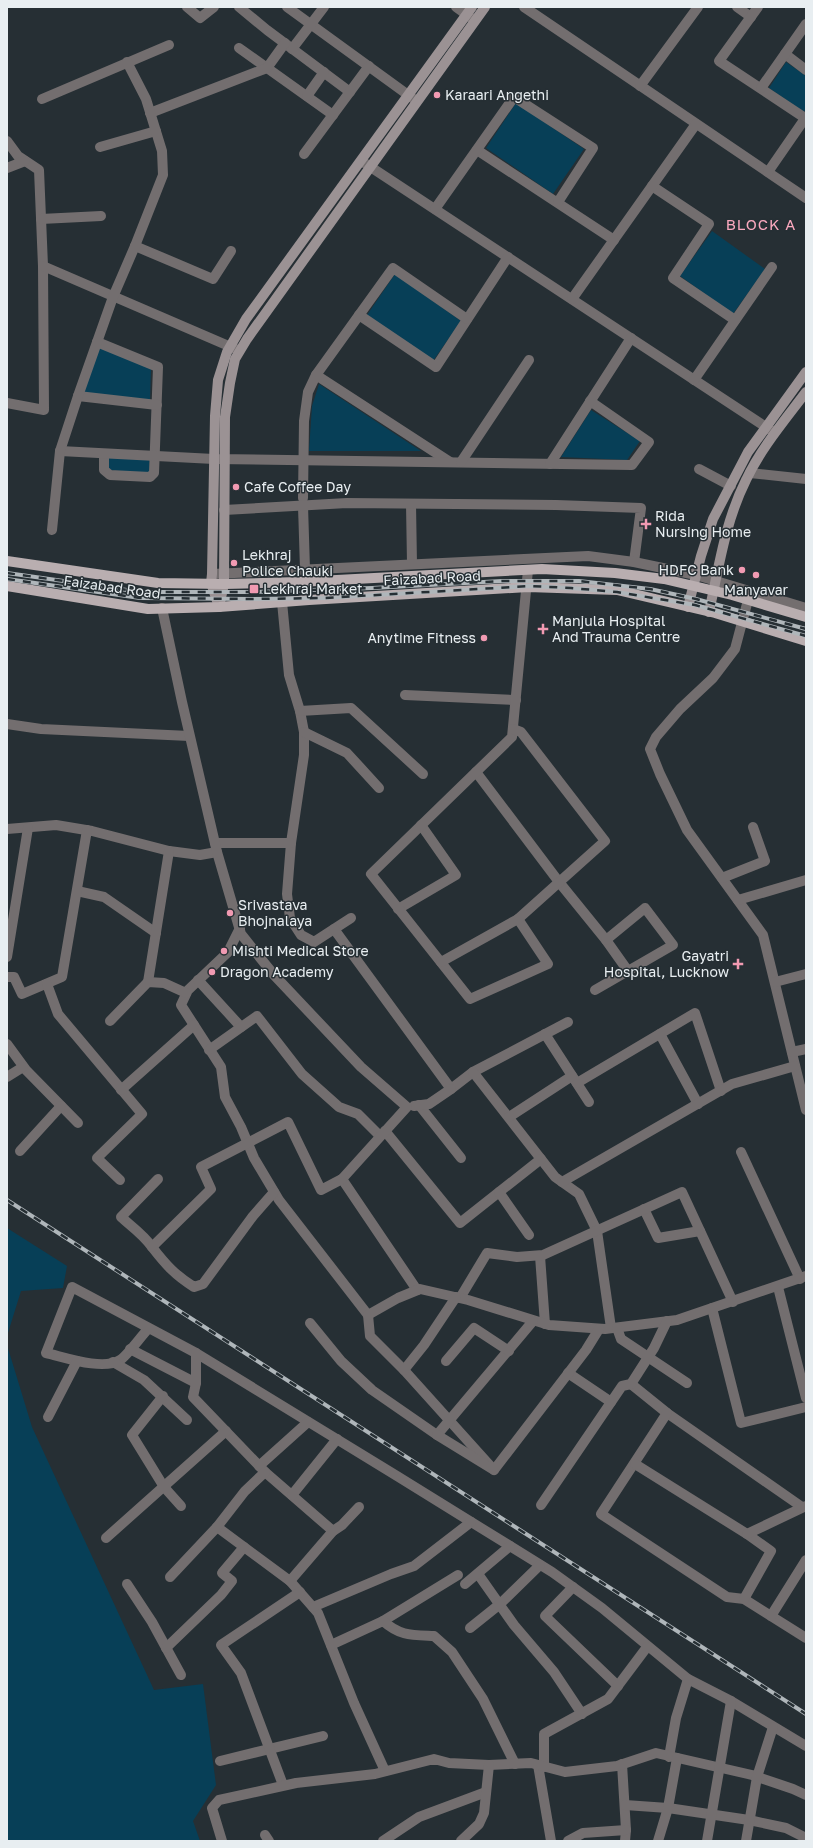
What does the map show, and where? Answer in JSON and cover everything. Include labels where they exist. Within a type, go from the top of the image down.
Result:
[{"type":"main road","name":"Faizabad Road","points":[[7,561],[158,583],[211,578],[224,584],[528,570],[615,573],[664,579],[748,600],[806,618]]},
{"type":"main road","name":"Faizabad Road","points":[[7,586],[148,609],[219,607],[528,587],[617,590],[709,612],[806,641]]},
{"type":"street","points":[[187,7],[200,18],[214,7]]},
{"type":"street","points":[[239,7],[350,92]]},
{"type":"street","points":[[287,7],[417,102]]},
{"type":"street","points":[[150,113],[267,68],[311,24],[324,7]]},
{"type":"street","points":[[456,7],[469,11],[475,21]]},
{"type":"street","points":[[219,607],[224,584],[226,417],[230,383],[235,359],[247,338],[485,7]]},
{"type":"street","points":[[524,7],[806,198]]},
{"type":"street","points":[[640,86],[698,7]]},
{"type":"street","points":[[737,7],[751,17]]},
{"type":"street","points":[[758,7],[719,61],[806,117],[768,172]]},
{"type":"street","points":[[219,607],[211,578],[214,459],[218,380],[230,347],[246,319],[469,11]]},
{"type":"street","points":[[761,88],[806,24]]},
{"type":"street","points":[[42,99],[169,45]]},
{"type":"street","points":[[239,48],[333,115]]},
{"type":"street","points":[[785,54],[806,70]]},
{"type":"street","points":[[52,530],[60,450],[113,297],[163,175],[162,151],[146,99],[127,62]]},
{"type":"street","points":[[304,154],[369,66]]},
{"type":"street","points":[[307,96],[324,72]]},
{"type":"street","points":[[435,209],[514,97],[593,148],[558,202]]},
{"type":"street","points":[[572,299],[696,124]]},
{"type":"street","points":[[100,147],[156,131]]},
{"type":"street","points":[[7,141],[18,156],[39,170],[43,266],[44,410],[7,403]]},
{"type":"street","points":[[477,150],[614,240]]},
{"type":"street","points":[[361,160],[776,434]]},
{"type":"street","points":[[7,168],[25,161]]},
{"type":"street","points":[[652,186],[709,224],[673,278],[736,320]]},
{"type":"street","points":[[41,219],[101,216]]},
{"type":"street","points":[[135,246],[213,279],[231,251]]},
{"type":"street","points":[[359,315],[436,367],[508,257]]},
{"type":"street","points":[[43,266],[240,351]]},
{"type":"street","points":[[694,380],[772,267]]},
{"type":"street","points":[[305,569],[303,502],[304,421],[308,392],[316,375],[393,268],[467,319]]},
{"type":"street","points":[[550,464],[631,338]]},
{"type":"street","points":[[97,342],[158,366],[154,473],[150,477],[110,476],[104,470],[104,454]]},
{"type":"street","points":[[461,462],[529,360]]},
{"type":"street","points":[[688,607],[713,519],[748,452],[806,372]]},
{"type":"street","points":[[316,375],[450,462]]},
{"type":"street","points":[[709,612],[716,580],[720,551],[730,519],[750,473],[806,392]]},
{"type":"street","points":[[78,396],[157,405]]},
{"type":"street","points":[[60,450],[104,454],[214,459],[632,465],[649,442],[590,401]]},
{"type":"street","points":[[699,469],[731,486]]},
{"type":"street","points":[[750,473],[806,479]]},
{"type":"street","points":[[224,510],[303,502],[556,505],[641,508],[634,562]]},
{"type":"street","points":[[411,504],[412,564]]},
{"type":"street","points":[[211,578],[224,574],[305,569],[588,556],[634,562],[696,575],[806,608]]},
{"type":"street","points":[[518,919],[548,964],[470,998],[371,874],[512,737],[528,587],[528,570]]},
{"type":"street","points":[[748,600],[735,649],[713,678],[680,709],[656,737],[650,749],[660,774],[687,830],[763,935],[806,1110]]},
{"type":"street","points":[[282,602],[289,675],[300,711],[304,732],[304,755],[291,843],[287,894],[290,918],[301,935],[314,942],[351,918]]},
{"type":"street","points":[[162,608],[189,736],[216,848],[241,934],[274,975],[361,1067],[407,1107]]},
{"type":"street","points":[[405,695],[516,700]]},
{"type":"street","points":[[300,711],[351,708],[423,774]]},
{"type":"street","points":[[7,724],[41,729],[189,736]]},
{"type":"street","points":[[441,962],[518,919],[605,840],[521,732],[513,729]]},
{"type":"street","points":[[304,732],[347,753],[379,788]]},
{"type":"street","points":[[476,772],[559,882],[606,940],[628,971]]},
{"type":"street","points":[[7,829],[56,825],[87,830],[169,851],[200,855],[216,848],[291,843]]},
{"type":"street","points":[[398,908],[456,875],[421,826]]},
{"type":"street","points":[[722,878],[765,862],[753,827]]},
{"type":"street","points":[[7,957],[28,828]]},
{"type":"street","points":[[7,977],[14,977],[22,994],[62,977],[87,830]]},
{"type":"street","points":[[110,1021],[148,982],[169,851]]},
{"type":"street","points":[[738,900],[806,880]]},
{"type":"street","points":[[77,891],[104,897],[156,933]]},
{"type":"street","points":[[595,990],[673,946],[645,908],[606,940]]},
{"type":"street","points":[[240,928],[228,952],[186,993],[181,1005],[221,1068],[225,1097],[254,1158],[274,1192],[368,1315],[370,1336],[404,1370],[494,1470]]},
{"type":"street","points":[[334,929],[451,1089]]},
{"type":"street","points":[[775,982],[806,974]]},
{"type":"street","points":[[198,980],[241,1027]]},
{"type":"street","points":[[148,982],[164,983],[186,993]]},
{"type":"street","points":[[47,984],[58,1014],[142,1114],[97,1158],[120,1180]]},
{"type":"street","points":[[509,1118],[575,1079],[660,1034],[695,1013],[721,1091]]},
{"type":"street","points":[[209,1050],[257,1016],[302,1074],[339,1107],[358,1114],[383,1134],[460,1223],[541,1159]]},
{"type":"street","points":[[152,1247],[211,1189],[201,1167],[247,1142],[288,1122],[321,1190],[342,1179],[407,1107],[428,1104],[473,1072],[568,1022]]},
{"type":"street","points":[[122,1090],[194,1024]]},
{"type":"street","points":[[545,1034],[589,1102]]},
{"type":"street","points":[[660,1034],[698,1104]]},
{"type":"street","points":[[7,1044],[24,1067],[78,1123]]},
{"type":"street","points":[[792,1052],[806,1048]]},
{"type":"street","points":[[562,1182],[732,1084],[795,1066]]},
{"type":"street","points":[[7,1077],[24,1067]]},
{"type":"street","points":[[473,1072],[555,1177],[579,1194],[597,1231],[614,1328],[621,1339],[687,1383]]},
{"type":"street","points":[[419,1105],[461,1158]]},
{"type":"street","points":[[20,1152],[61,1106]]},
{"type":"street","points":[[368,1315],[420,1289],[458,1298],[545,1324],[599,1329],[614,1328],[667,1321],[733,1302],[803,1278],[741,1152]]},
{"type":"street","points":[[158,1179],[120,1217],[152,1247],[179,1277],[194,1287],[203,1284],[253,1216],[274,1192]]},
{"type":"street","points":[[342,1179],[417,1290]]},
{"type":"street","points":[[500,1192],[529,1235]]},
{"type":"street","points":[[404,1370],[458,1298],[487,1253],[517,1257],[540,1256],[682,1192],[733,1302]]},
{"type":"street","points":[[644,1209],[658,1238],[700,1231]]},
{"type":"street","points":[[540,1256],[545,1324]]},
{"type":"street","points":[[149,1328],[119,1361],[100,1364],[77,1361],[46,1353],[72,1286],[196,1353],[510,1546],[602,1608],[688,1679],[731,1701],[773,1728],[806,1746]]},
{"type":"street","points":[[778,1287],[806,1398]]},
{"type":"street","points":[[712,1308],[741,1423],[806,1407]]},
{"type":"street","points":[[437,1435],[533,1321]]},
{"type":"street","points":[[541,1505],[622,1386],[631,1384],[648,1358],[667,1321]]},
{"type":"street","points":[[310,1323],[341,1361],[372,1390],[437,1435],[494,1470]]},
{"type":"street","points":[[446,1361],[474,1328],[509,1351]]},
{"type":"street","points":[[494,1470],[568,1373],[599,1329]]},
{"type":"street","points":[[130,1349],[196,1384]]},
{"type":"street","points":[[196,1353],[196,1384],[193,1397],[262,1469],[333,1531]]},
{"type":"street","points":[[48,1417],[77,1361]]},
{"type":"street","points":[[113,1362],[144,1380],[163,1396],[187,1420]]},
{"type":"street","points":[[568,1373],[611,1402]]},
{"type":"street","points":[[631,1384],[667,1413],[804,1507]]},
{"type":"street","points":[[163,1396],[132,1435],[164,1487],[181,1506]]},
{"type":"street","points":[[667,1413],[601,1514],[727,1597],[744,1598],[806,1638]]},
{"type":"street","points":[[170,1578],[217,1527],[262,1469],[308,1422]]},
{"type":"street","points":[[106,1538],[226,1431]]},
{"type":"street","points":[[292,1495],[337,1439]]},
{"type":"street","points":[[635,1464],[747,1534],[771,1552],[744,1598]]},
{"type":"street","points":[[290,1581],[333,1531],[342,1525],[359,1507]]},
{"type":"street","points":[[747,1534],[804,1507]]},
{"type":"street","points":[[313,1608],[391,1574],[414,1566],[471,1522]]},
{"type":"street","points":[[217,1527],[290,1581],[318,1613],[354,1703],[385,1771]]},
{"type":"street","points":[[464,1584],[478,1574],[510,1546]]},
{"type":"street","points":[[166,1648],[232,1581],[222,1573],[244,1547]]},
{"type":"street","points":[[771,1616],[803,1571],[806,1560]]},
{"type":"street","points":[[470,1628],[500,1604],[540,1565]]},
{"type":"street","points":[[478,1574],[514,1625],[554,1672],[582,1714]]},
{"type":"street","points":[[331,1645],[382,1621],[458,1575]]},
{"type":"street","points":[[127,1584],[152,1622],[181,1675]]},
{"type":"street","points":[[573,1588],[545,1616],[618,1686]]},
{"type":"street","points":[[284,1785],[241,1673],[221,1645],[300,1592]]},
{"type":"street","points":[[382,1621],[392,1630],[405,1635],[434,1636],[452,1652],[483,1698],[515,1764]]},
{"type":"street","points":[[552,1841],[541,1766],[544,1734],[608,1699],[647,1646]]},
{"type":"street","points":[[658,1841],[668,1808],[676,1718],[688,1679]]},
{"type":"street","points":[[707,1841],[731,1701]]},
{"type":"street","points":[[746,1841],[757,1777],[773,1728]]},
{"type":"street","points":[[220,1761],[323,1736]]},
{"type":"street","points":[[222,1841],[212,1808],[219,1800],[284,1785],[385,1771],[434,1759],[449,1763],[489,1765],[531,1763],[565,1772],[622,1764],[656,1754],[757,1777],[806,1795]]},
{"type":"street","points":[[622,1764],[626,1830],[625,1841]]},
{"type":"street","points":[[461,1841],[479,1824],[484,1813],[489,1765]]},
{"type":"street","points":[[383,1841],[419,1818],[486,1792]]},
{"type":"street","points":[[625,1805],[668,1808],[749,1820],[786,1828],[806,1838]]},
{"type":"street","points":[[568,1841],[583,1833],[626,1830]]},
{"type":"shaded area","points":[[786,62],[806,76],[806,108],[804,112],[769,88]]},
{"type":"shaded area","points":[[516,103],[584,149],[553,194],[486,148]]},
{"type":"shaded area","points":[[712,231],[765,269],[733,314],[680,276]]},
{"type":"shaded area","points":[[395,274],[461,321],[433,361],[367,315]]},
{"type":"shaded area","points":[[99,345],[151,367],[150,401],[82,393]]},
{"type":"shaded area","points":[[319,384],[421,451],[309,451],[312,406]]},
{"type":"shaded area","points":[[591,410],[640,441],[627,460],[561,457]]},
{"type":"shaded area","points":[[108,456],[150,459],[149,473],[107,470]]},
{"type":"shaded area","points":[[7,1228],[67,1266],[63,1288],[21,1291],[7,1336]]},
{"type":"shaded area","points":[[7,1345],[32,1427],[154,1690],[203,1684],[216,1785],[193,1821],[200,1841],[7,1841]]},
{"type":"railway","points":[[7,573],[141,592],[252,592],[372,588],[502,581],[579,581],[650,589],[696,599],[806,629]]},
{"type":"railway","points":[[7,579],[140,598],[325,598],[530,586],[571,588],[617,592],[695,605],[806,636]]},
{"type":"railway","points":[[7,1200],[806,1714]]},
{"type":"place","name":"Karaari Angethi","points":[[437,95]]},
{"type":"place","name":"Cafe Coffee Day","points":[[236,487]]},
{"type":"place","name":"Rida Nursing Home","points":[[646,524]]},
{"type":"place","name":"Lekhraj Police Chauki","points":[[234,563]]},
{"type":"place","name":"HDFC Bank","points":[[742,570]]},
{"type":"place","name":"Manyavar","points":[[756,575]]},
{"type":"place","name":"Lekhraj Market","points":[[254,589]]},
{"type":"place","name":"Manjula Hospital And Trauma Centre","points":[[543,629]]},
{"type":"place","name":"Anytime Fitness","points":[[484,638]]},
{"type":"place","name":"Srivastava Bhojnalaya","points":[[230,913]]},
{"type":"place","name":"Mishti Medical Store","points":[[224,951]]},
{"type":"place","name":"Gayatri Hospital, Lucknow","points":[[738,964]]},
{"type":"place","name":"Dragon Academy","points":[[212,972]]},
{"type":"district","name":"BLOCK A","points":[[761,225]]}]
